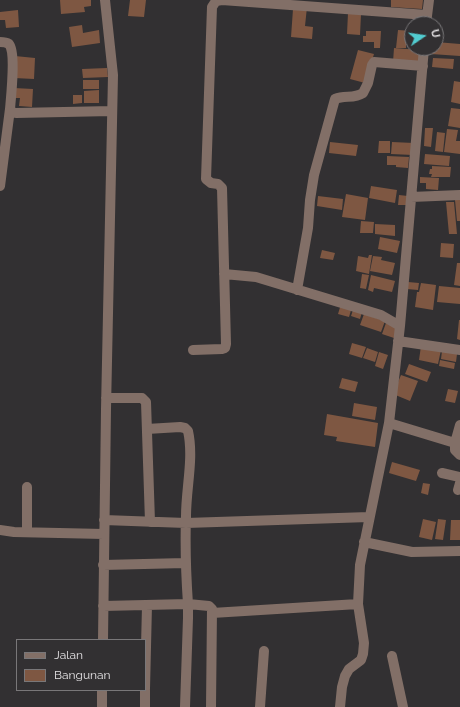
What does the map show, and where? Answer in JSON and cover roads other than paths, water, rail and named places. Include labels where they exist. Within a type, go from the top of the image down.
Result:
[{"type":"street","points":[[103,639],[103,565],[113,75],[105,0]]},
{"type":"street","points":[[194,350],[222,349],[225,348],[226,344],[222,188],[218,184],[211,183],[206,179],[212,7],[216,1],[225,0],[404,17]]},
{"type":"street","points":[[427,16],[429,0]]},
{"type":"street","points":[[0,42],[9,44],[13,55],[10,109],[0,186]]},
{"type":"street","points":[[340,707],[342,687],[345,676],[349,669],[361,660],[363,654],[363,636],[358,604],[360,564],[390,423],[424,56]]},
{"type":"street","points":[[296,290],[308,228],[314,175],[335,99],[340,97],[351,98],[363,93],[368,83],[374,62],[423,66]]},
{"type":"street","points":[[10,109],[12,112],[16,113],[112,111]]},
{"type":"street","points":[[411,197],[460,194]]},
{"type":"street","points":[[224,274],[256,277],[381,315],[400,326]]},
{"type":"street","points":[[398,341],[460,350]]},
{"type":"street","points":[[106,398],[142,398],[146,402],[150,522]]},
{"type":"street","points":[[390,423],[455,443]]},
{"type":"street","points":[[460,425],[455,443],[455,450],[460,455]]},
{"type":"street","points":[[147,429],[180,427],[185,428],[188,431],[190,453],[185,563],[188,604],[185,707]]},
{"type":"street","points":[[442,473],[460,477]]},
{"type":"street","points":[[26,532],[27,486]]},
{"type":"street","points":[[104,520],[186,523],[369,517]]},
{"type":"street","points":[[0,530],[104,534]]},
{"type":"street","points":[[364,542],[412,552],[460,551]]},
{"type":"street","points":[[103,565],[185,563]]},
{"type":"street","points":[[146,604],[146,639]]},
{"type":"street","points":[[103,606],[188,604],[209,606],[212,608],[211,707]]},
{"type":"street","points":[[212,613],[358,604]]},
{"type":"street","points":[[260,707],[264,651]]},
{"type":"street","points":[[392,656],[403,707]]},
{"type":"street","points":[[102,691],[102,707]]},
{"type":"street","points":[[145,691],[145,707]]}]
